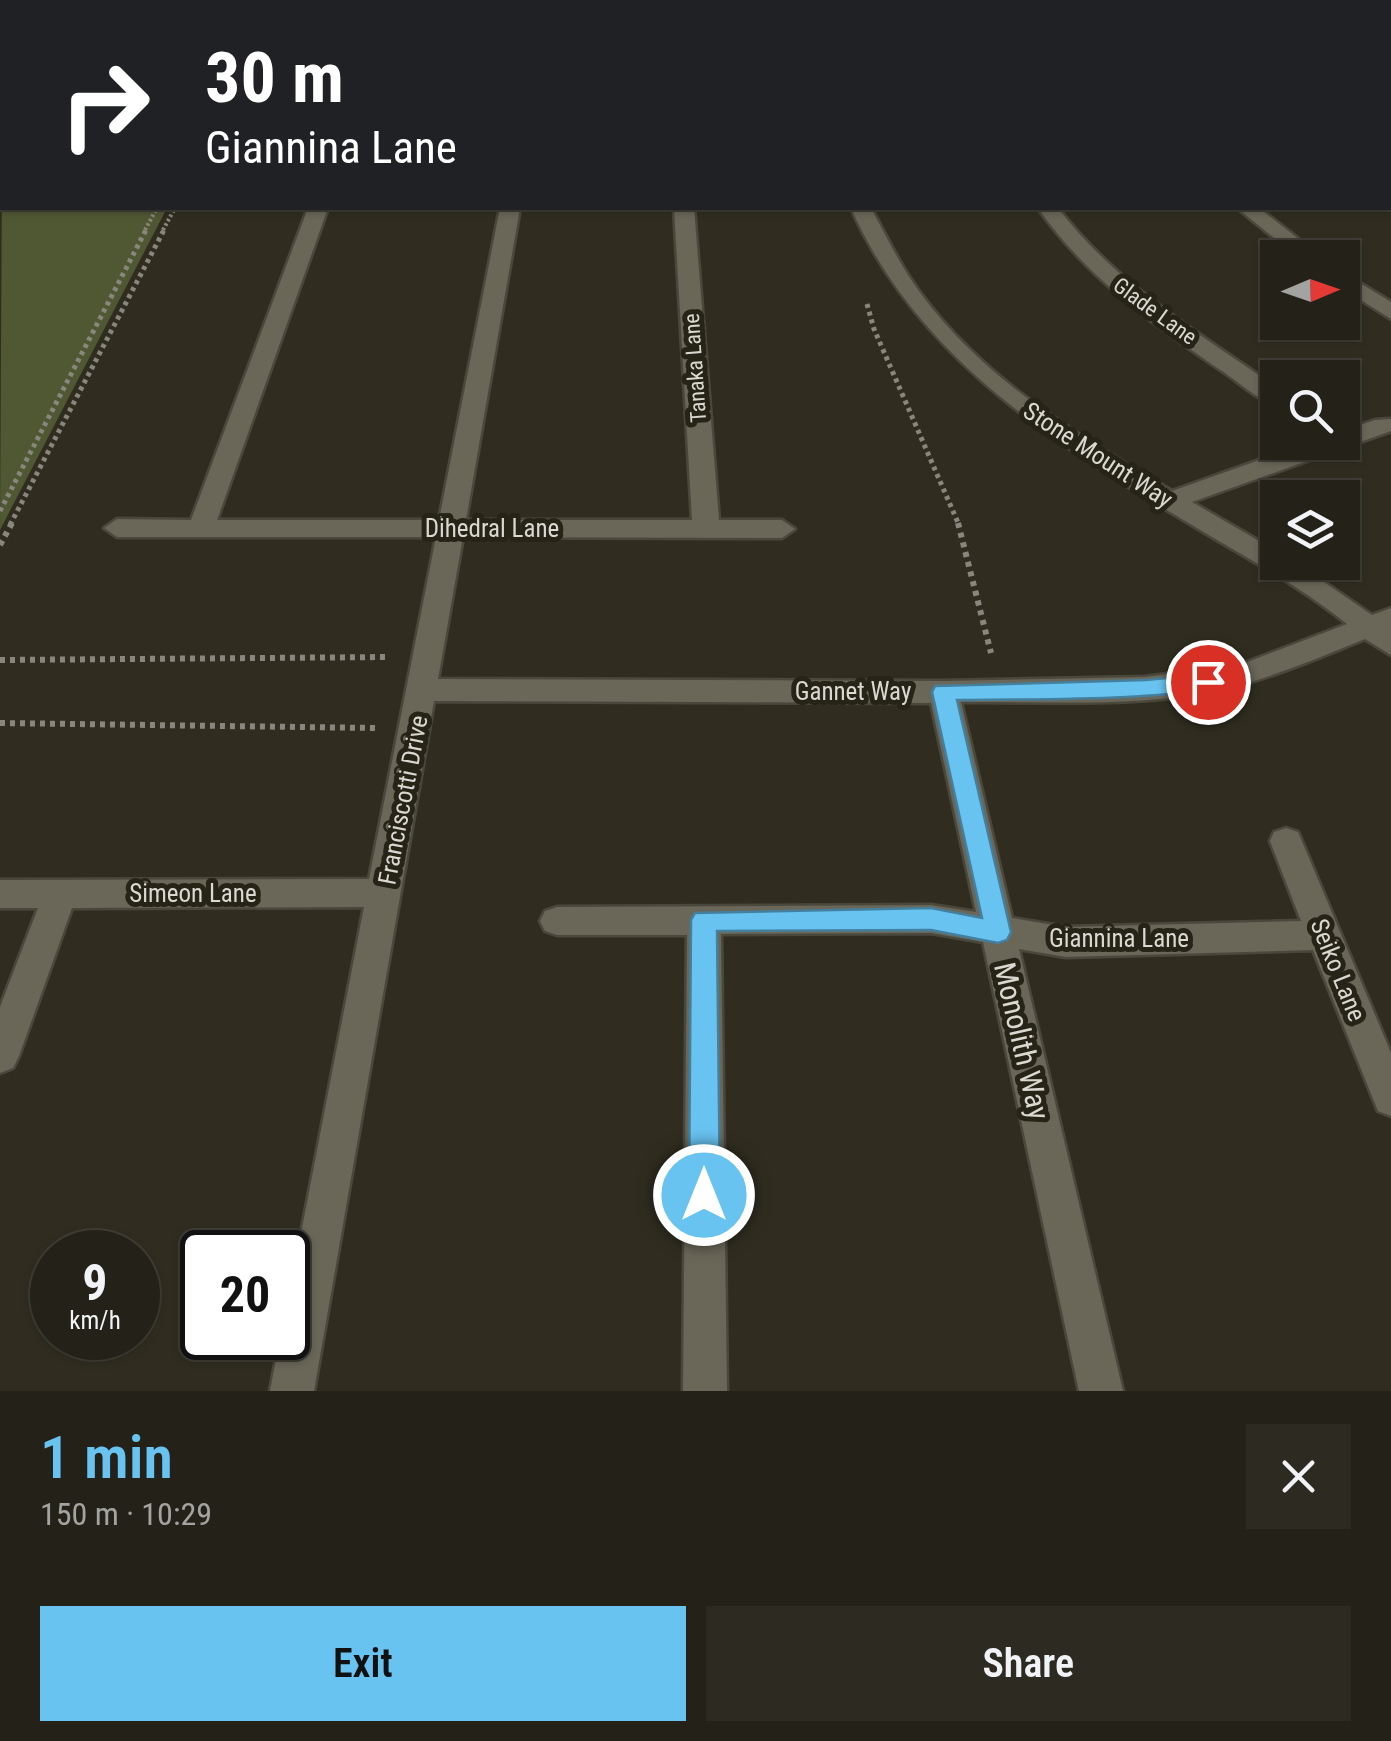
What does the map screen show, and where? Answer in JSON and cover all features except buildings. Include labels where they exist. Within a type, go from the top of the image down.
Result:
[{"type":"street","points":[[201,528],[317,210]]},
{"type":"street","name":"Franciscotti Drive","points":[[292,1391],[510,210]]},
{"type":"street","name":"Tanaka Lane","points":[[684,210],[706,529]]},
{"type":"street","name":"Stone Mount Way","points":[[862,210],[879,251],[930,323],[1017,404],[1383,630]]},
{"type":"street","name":"Glade Lane","points":[[1049,210],[1071,242],[1114,282],[1260,386]]},
{"type":"street","points":[[1250,210],[1289,240]]},
{"type":"street","points":[[1360,290],[1391,312]]},
{"type":"street","points":[[1360,434],[1384,425]]},
{"type":"street","points":[[1170,502],[1285,460]]},
{"type":"street","name":"Dihedral Lane","points":[[117,528],[782,529]]},
{"type":"street","name":"Gannet Way","points":[[424,690],[944,692],[1146,688],[1208,682],[1383,630]]},
{"type":"street","name":"Monolith Way","points":[[944,692],[1101,1391]]},
{"type":"street","name":"Seiko Lane","points":[[1286,841],[1391,1099]]},
{"type":"street","name":"Simeon Lane","points":[[0,894],[386,893]]},
{"type":"street","points":[[0,1056],[60,894]]},
{"type":"street","name":"Giannina Lane","points":[[557,921],[931,919],[1066,942],[1324,934]]},
{"type":"street","points":[[704,920],[705,1391]]},
{"type":"path","points":[[0,512],[155,210]]},
{"type":"path","points":[[0,545],[174,210]]},
{"type":"path","points":[[867,304],[874,329],[955,510],[991,653]]},
{"type":"path","points":[[0,660],[396,656]]},
{"type":"path","points":[[0,723],[362,726],[381,730]]},
{"type":"green space","points":[[2,210],[166,210],[0,530]]},
{"type":"route","points":[[704,1195],[704,920],[931,919],[998,932],[944,692],[1146,688],[1208,682]]}]
